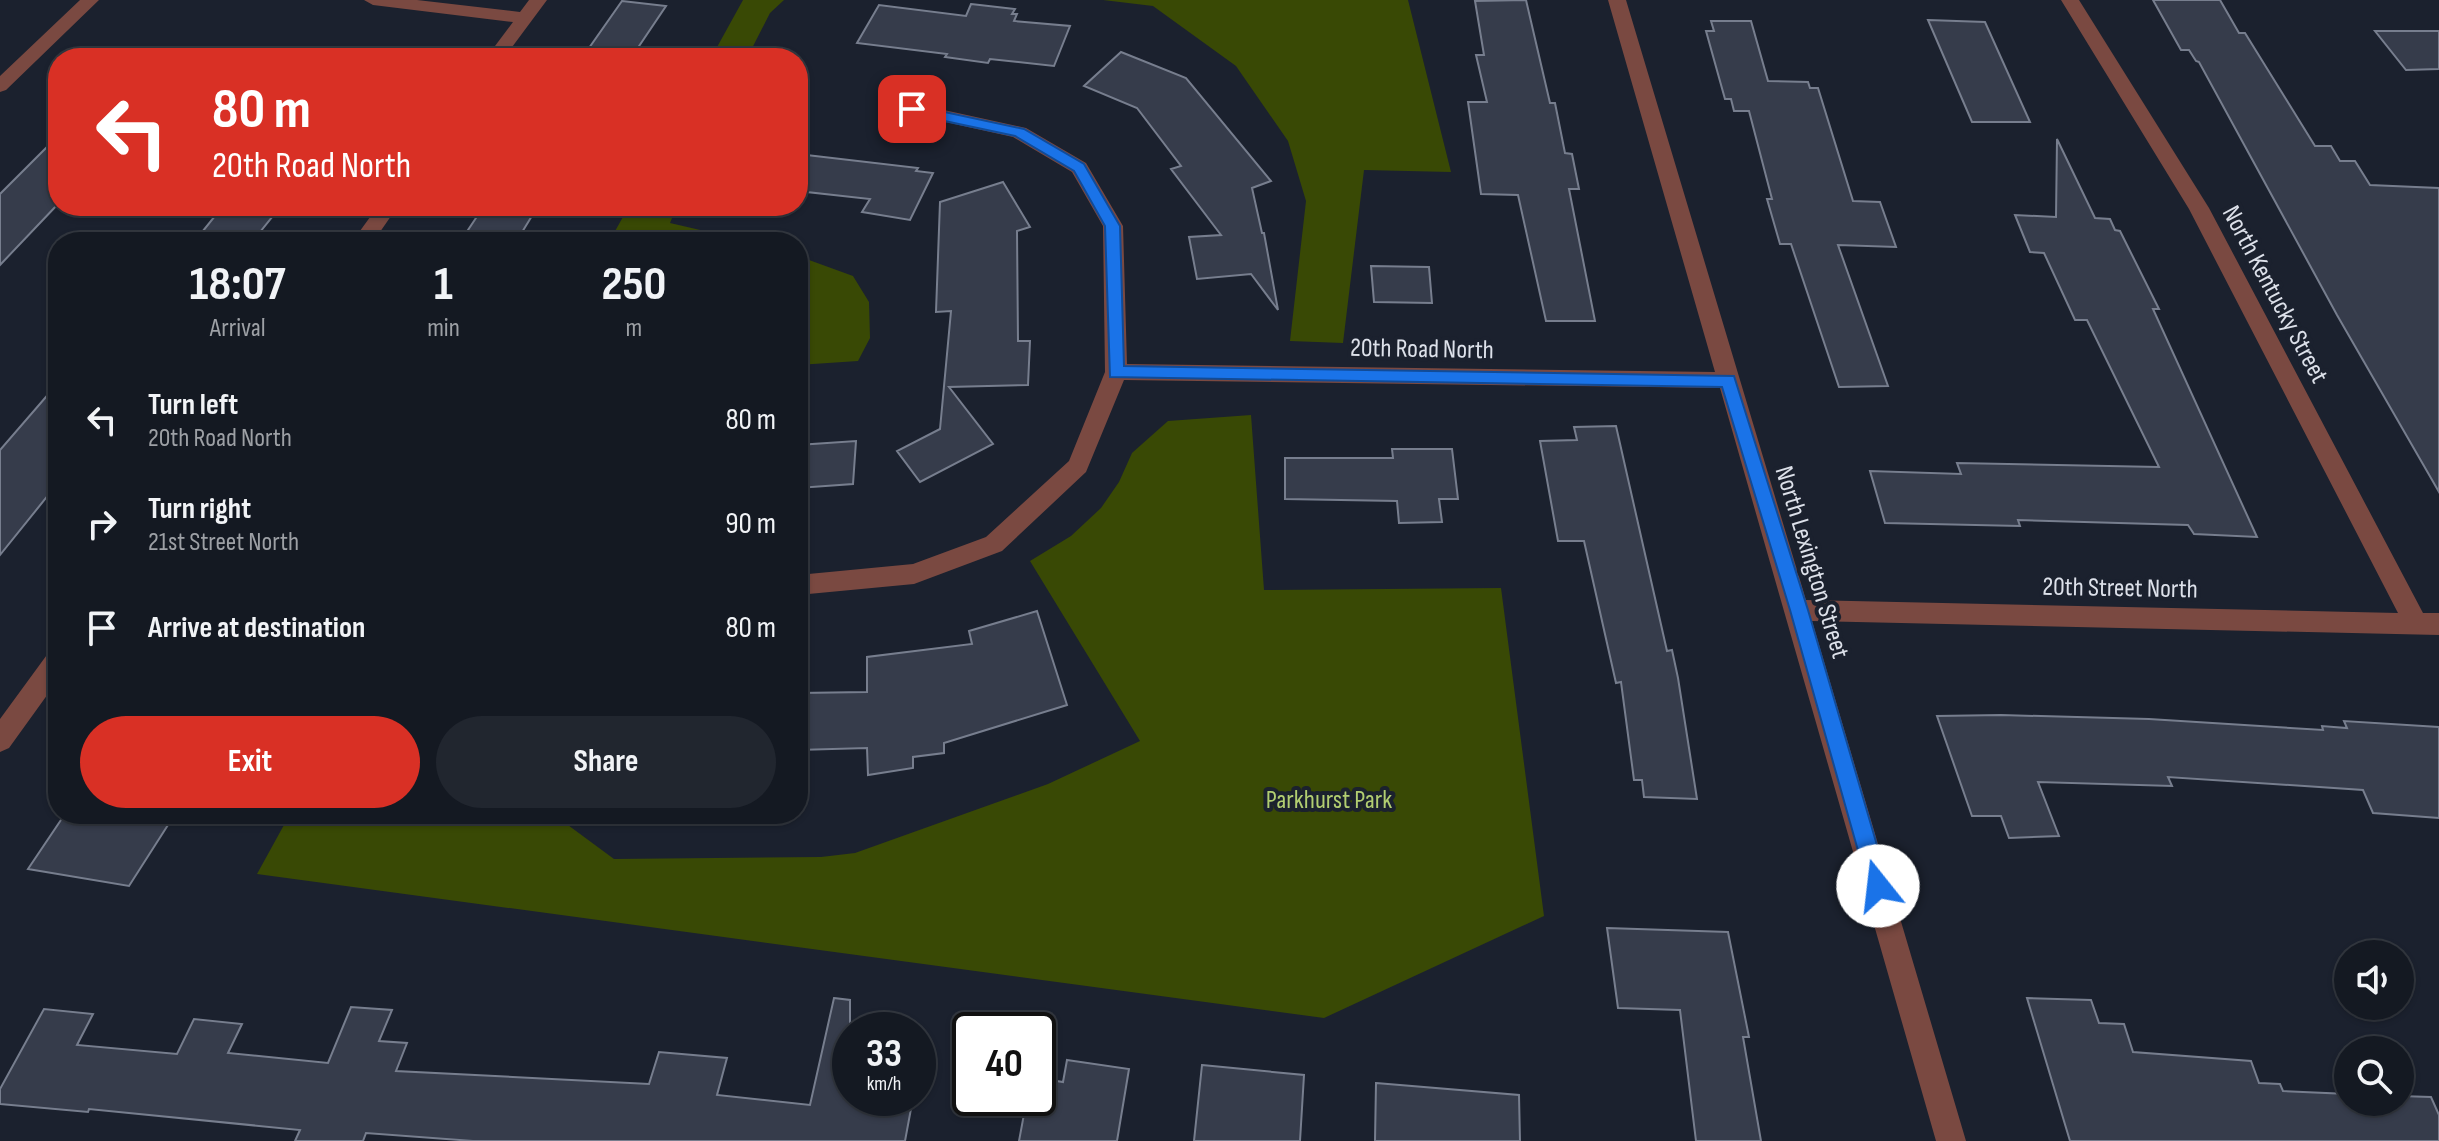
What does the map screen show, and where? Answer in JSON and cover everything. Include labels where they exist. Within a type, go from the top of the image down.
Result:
[{"type":"street","points":[[0,86],[90,0]]},
{"type":"street","points":[[373,0],[524,18]]},
{"type":"street","points":[[502,48],[538,0]]},
{"type":"street","name":"North Lexington Street","points":[[1617,0],[1799,610],[1951,1141]]},
{"type":"street","name":"North Kentucky Street","points":[[2070,0],[2199,208],[2427,623]]},
{"type":"street","points":[[808,584],[914,574],[994,544],[1078,466],[1116,372],[1113,226],[1079,168],[1019,132],[912,109]]},
{"type":"street","name":"20th Road North","points":[[1116,372],[1728,380]]},
{"type":"street","name":"20th Street North","points":[[1799,610],[2427,623]]},
{"type":"street","points":[[0,740],[48,674]]},
{"type":"green space","points":[[743,0],[784,0],[770,13],[752,48],[717,48]]},
{"type":"green space","points":[[1103,0],[1408,0],[1451,172],[1364,170],[1343,343],[1290,341],[1306,201],[1288,141],[1236,66],[1153,6]]},
{"type":"green space","points":[[623,216],[673,216],[670,223],[709,232],[615,232]]},
{"type":"green space","points":[[808,260],[853,276],[869,302],[870,338],[858,361],[808,364]]},
{"type":"green space","name":"Parkhurst Park","points":[[1251,415],[1264,590],[1501,588],[1544,916],[1324,1018],[257,874],[284,824],[567,824],[614,859],[821,857],[855,853],[1048,784],[1140,741],[1030,561],[1071,536],[1101,508],[1119,482],[1132,453],[1168,421]]},
{"type":"building","points":[[1526,0],[1550,103],[1555,103],[1565,153],[1572,154],[1579,189],[1569,189],[1595,321],[1546,321],[1518,195],[1481,194],[1468,102],[1487,102],[1476,55],[1484,55],[1475,1]]},
{"type":"building","points":[[2153,0],[2220,0],[2239,33],[2245,33],[2315,146],[2331,146],[2340,161],[2355,161],[2370,185],[2439,188],[2439,492],[2337,315],[2199,62],[2189,50],[2181,50]]},
{"type":"building","points":[[622,1],[666,6],[638,48],[589,48]]},
{"type":"building","points":[[971,4],[1015,9],[1012,14],[1017,14],[1014,21],[1070,26],[1054,66],[990,59],[988,63],[945,57],[947,54],[857,43],[879,5],[966,16]]},
{"type":"building","points":[[1928,20],[1985,22],[2030,122],[1972,122]]},
{"type":"building","points":[[1711,21],[1751,21],[1768,81],[1808,82],[1810,88],[1818,88],[1853,201],[1880,202],[1896,247],[1838,245],[1888,386],[1839,387],[1791,244],[1780,244],[1767,199],[1772,199],[1749,111],[1734,111],[1731,99],[1725,99],[1706,31],[1714,31]]},
{"type":"building","points":[[2375,31],[2439,31],[2439,69],[2406,70]]},
{"type":"building","points":[[1121,52],[1186,78],[1271,181],[1252,188],[1278,310],[1251,274],[1197,279],[1189,237],[1221,235],[1171,169],[1181,166],[1137,108],[1084,86]]},
{"type":"building","points":[[2057,139],[2095,218],[2110,219],[2115,230],[2120,231],[2159,309],[2153,309],[2257,537],[2194,534],[2188,525],[2018,520],[2020,526],[1885,523],[1870,471],[1961,474],[1957,463],[2159,467],[2087,320],[2075,320],[2044,253],[2030,252],[2015,215],[2056,217]]},
{"type":"building","points":[[48,146],[48,215],[0,265],[0,194]]},
{"type":"building","points":[[808,155],[918,168],[916,171],[933,173],[910,220],[862,212],[870,199],[808,192]]},
{"type":"building","points":[[1003,182],[1030,227],[1017,231],[1018,341],[1030,341],[1028,385],[949,387],[993,444],[920,482],[897,451],[940,429],[951,311],[936,312],[940,202]]},
{"type":"building","points":[[215,216],[273,216],[260,232],[202,232]]},
{"type":"building","points":[[477,216],[532,216],[522,232],[467,232]]},
{"type":"building","points":[[1371,266],[1429,267],[1432,303],[1374,302]]},
{"type":"building","points":[[48,395],[48,495],[0,555],[0,450]]},
{"type":"building","points":[[1616,426],[1667,651],[1672,650],[1697,799],[1644,797],[1642,780],[1634,780],[1621,682],[1616,683],[1584,541],[1558,541],[1540,441],[1577,440],[1574,427]]},
{"type":"building","points":[[856,441],[853,484],[808,487],[808,444]]},
{"type":"building","points":[[1392,449],[1452,449],[1458,499],[1439,499],[1442,522],[1399,523],[1397,501],[1285,499],[1285,458],[1393,458]]},
{"type":"building","points":[[1037,611],[1067,705],[944,743],[944,753],[913,757],[913,768],[868,775],[867,748],[808,750],[808,693],[867,692],[867,657],[972,644],[969,631]]},
{"type":"building","points":[[1937,716],[2149,719],[2323,730],[2322,726],[2347,728],[2344,721],[2439,727],[2439,818],[2373,813],[2363,790],[2168,777],[2172,786],[2038,782],[2059,836],[2009,838],[2001,816],[1972,816]]},
{"type":"building","points":[[58,824],[169,824],[129,886],[28,869]]},
{"type":"building","points":[[1607,928],[1728,932],[1749,1037],[1743,1037],[1761,1141],[1696,1141],[1680,1010],[1618,1008]]},
{"type":"building","points":[[834,998],[850,1000],[850,1012],[832,1012],[832,1116],[910,1116],[905,1141],[473,1141],[366,1133],[363,1141],[295,1141],[300,1130],[89,1109],[88,1112],[0,1104],[0,1089],[44,1009],[93,1014],[77,1045],[177,1054],[194,1019],[242,1024],[228,1053],[328,1063],[351,1007],[392,1010],[379,1041],[407,1043],[396,1071],[649,1084],[659,1052],[727,1058],[717,1095],[810,1105]]},
{"type":"building","points":[[2027,998],[2091,1000],[2099,1023],[2124,1024],[2133,1052],[2251,1061],[2259,1083],[2280,1084],[2283,1091],[2334,1093],[2334,1116],[2414,1116],[2414,1096],[2431,1097],[2439,1115],[2439,1141],[2070,1141]]},
{"type":"building","points":[[1067,1060],[1129,1069],[1117,1141],[1019,1141],[1024,1116],[1056,1116],[1056,1081],[1063,1082]]},
{"type":"building","points":[[1202,1065],[1304,1075],[1300,1141],[1194,1141]]},
{"type":"building","points":[[1376,1083],[1519,1095],[1520,1141],[1375,1141]]},
{"type":"route","points":[[912,109],[1019,132],[1079,168],[1113,226],[1116,372],[1728,380],[1799,610],[1878,886]]}]
